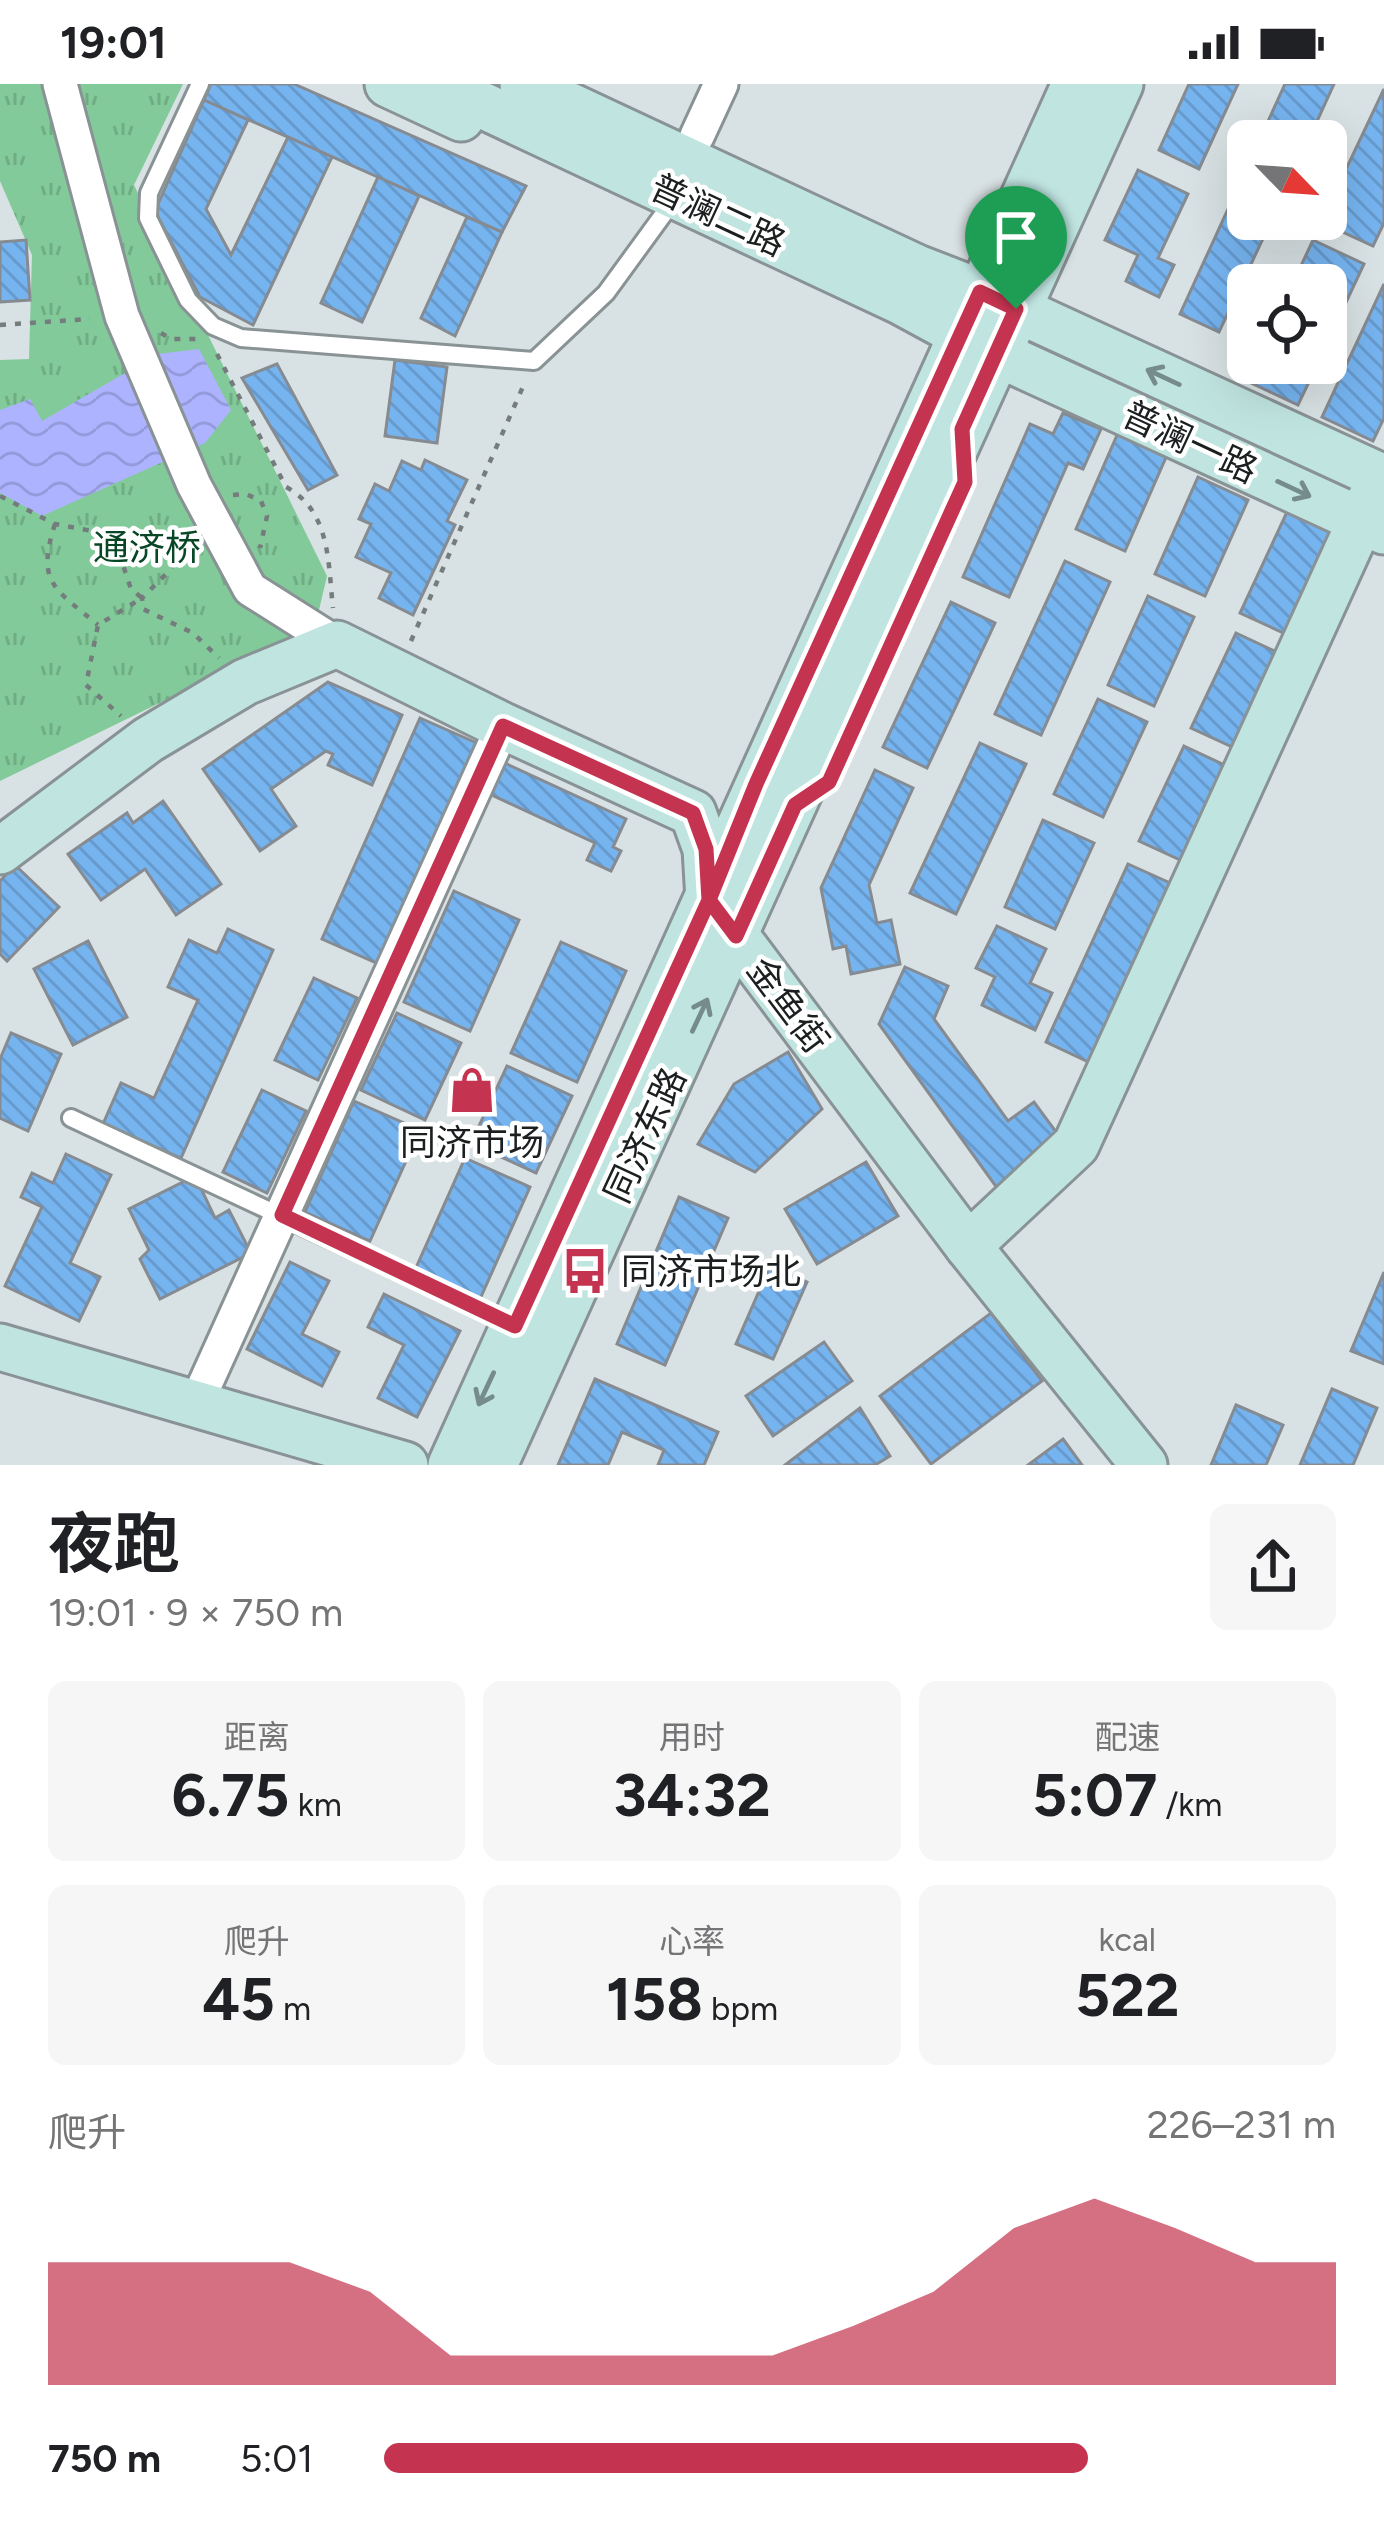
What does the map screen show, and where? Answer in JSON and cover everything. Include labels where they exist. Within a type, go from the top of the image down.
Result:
[{"type":"main road","points":[[388,84],[670,205]]},
{"type":"main road","name":"普澜二路","points":[[437,84],[670,205],[909,285],[998,301]]},
{"type":"main road","name":"普澜二路","points":[[523,84],[909,285],[978,344]]},
{"type":"main road","points":[[584,84],[873,218],[909,285]]},
{"type":"main road","points":[[1030,231],[1076,84]]},
{"type":"main road","points":[[723,918],[756,784],[943,421],[1030,231],[1120,84]]},
{"type":"main road","points":[[1030,231],[1092,192],[1142,84]]},
{"type":"main road","name":"普澜一路","points":[[998,301],[1383,475]]},
{"type":"main road","name":"普澜一路","points":[[978,344],[1372,525]]},
{"type":"main road","points":[[723,918],[795,805],[943,421]]},
{"type":"main road","points":[[968,1246],[1076,1145],[1372,525],[1383,475]]},
{"type":"main road","points":[[0,851],[148,740],[245,682],[337,644],[693,813],[723,918]]},
{"type":"main road","name":"金鱼街","points":[[723,918],[968,1246],[1144,1465]]},
{"type":"main road","name":"同济东路","points":[[452,1465],[515,1326],[723,918]]},
{"type":"main road","name":"同济东路","points":[[494,1465],[723,918]]},
{"type":"main road","points":[[2,1354],[405,1465]]},
{"type":"street","points":[[60,84],[120,312],[198,492],[250,589],[337,644]]},
{"type":"street","points":[[697,136],[721,84]]},
{"type":"street","points":[[196,1404],[503,726]]},
{"type":"lane","points":[[200,84],[149,193],[148,218],[188,300],[213,326],[241,338],[534,361],[605,293],[670,205]]},
{"type":"lane","points":[[1018,160],[1030,231]]},
{"type":"lane","points":[[70,1118],[515,1326]]},
{"type":"path","points":[[0,326],[120,312],[170,340],[209,339],[286,488],[303,496],[324,530],[337,644]]},
{"type":"path","points":[[397,673],[534,361]]},
{"type":"path","points":[[148,740],[86,685],[98,625],[142,598],[170,570],[197,520],[198,492]]},
{"type":"path","points":[[0,496],[55,524],[92,531],[109,541],[118,550],[131,589],[142,598],[143,609],[193,633],[245,682]]},
{"type":"path","points":[[55,524],[44,557],[49,579],[98,625]]},
{"type":"green space","name":"通济桥","points":[[0,84],[183,84],[134,185],[327,576],[315,627],[0,781],[0,360],[29,359],[32,255],[0,181]]},
{"type":"water","points":[[199,349],[231,410],[205,443],[42,516],[0,493],[0,410],[30,399],[42,421],[158,354]]},
{"type":"building","points":[[211,84],[294,84],[526,186],[502,232],[204,100]]},
{"type":"building","points":[[1189,84],[1238,84],[1199,169],[1159,150]]},
{"type":"building","points":[[1285,84],[1334,84],[1318,120],[1269,120]]},
{"type":"building","points":[[1384,89],[1384,223],[1373,246],[1347,234],[1347,167]]},
{"type":"building","points":[[204,100],[248,120],[206,209],[231,255],[288,137],[332,157],[253,325],[200,297],[155,211]]},
{"type":"building","points":[[1138,170],[1188,194],[1158,258],[1174,265],[1159,297],[1126,281],[1138,255],[1105,240]]},
{"type":"building","points":[[378,177],[419,196],[362,322],[321,303]]},
{"type":"building","points":[[1227,211],[1227,240],[1262,240],[1251,264],[1227,264],[1227,315],[1219,332],[1180,314]]},
{"type":"building","points":[[467,217],[502,232],[455,336],[421,318]]},
{"type":"building","points":[[26,240],[30,300],[0,302],[0,242]]},
{"type":"building","points":[[1313,240],[1364,264],[1347,300],[1347,264],[1302,264]]},
{"type":"building","points":[[1384,284],[1384,418],[1373,441],[1322,417],[1337,384],[1347,384],[1347,363]]},
{"type":"building","points":[[395,360],[447,367],[437,443],[385,436]]},
{"type":"building","points":[[277,364],[337,475],[308,490],[242,378]]},
{"type":"building","points":[[1253,384],[1308,384],[1298,405]]},
{"type":"building","points":[[1063,413],[1101,429],[1083,469],[1068,463],[1009,597],[963,577],[1030,424],[1053,434]]},
{"type":"building","points":[[1118,433],[1167,455],[1125,551],[1076,529]]},
{"type":"building","points":[[425,460],[467,480],[447,521],[455,525],[413,615],[379,598],[391,573],[356,557],[371,524],[359,519],[375,484],[389,491],[402,461],[421,470]]},
{"type":"building","points":[[1198,477],[1248,500],[1205,596],[1155,574]]},
{"type":"building","points":[[1287,512],[1337,535],[1290,636],[1240,613]]},
{"type":"building","points":[[1065,561],[1110,582],[1041,735],[995,714]]},
{"type":"building","points":[[1148,596],[1194,617],[1154,706],[1108,685]]},
{"type":"building","points":[[951,602],[995,623],[927,768],[883,747]]},
{"type":"building","points":[[1236,633],[1285,656],[1241,751],[1191,728]]},
{"type":"building","points":[[328,682],[402,715],[372,785],[328,765],[333,754],[326,751],[271,789],[296,826],[260,851],[203,769]]},
{"type":"building","points":[[1098,699],[1147,722],[1103,817],[1054,794]]},
{"type":"building","points":[[420,718],[479,744],[381,965],[322,939]]},
{"type":"building","points":[[980,743],[1026,764],[956,914],[910,893]]},
{"type":"building","points":[[1184,746],[1233,769],[1189,864],[1139,841]]},
{"type":"building","points":[[496,759],[626,819],[613,847],[621,851],[611,871],[587,860],[595,843],[481,790]]},
{"type":"building","points":[[875,770],[913,788],[869,885],[877,923],[891,920],[900,964],[851,974],[846,946],[833,949],[821,888]]},
{"type":"building","points":[[163,801],[221,884],[176,915],[145,869],[101,900],[68,854],[127,813],[133,823]]},
{"type":"building","points":[[1043,820],[1094,843],[1055,929],[1005,907]]},
{"type":"building","points":[[1128,864],[1179,887],[1097,1066],[1046,1042]]},
{"type":"building","points":[[15,865],[59,907],[7,961],[0,954],[0,881]]},
{"type":"building","points":[[454,891],[519,920],[470,1031],[404,1002]]},
{"type":"building","points":[[997,926],[1046,949],[1030,983],[1052,993],[1035,1030],[982,1005],[995,977],[976,968]]},
{"type":"building","points":[[228,929],[273,950],[181,1158],[103,1124],[121,1083],[154,1098],[198,1000],[168,987],[189,940],[217,953]]},
{"type":"building","points":[[88,941],[127,1017],[73,1045],[34,969]]},
{"type":"building","points":[[561,942],[626,971],[577,1082],[511,1053]]},
{"type":"building","points":[[905,967],[948,986],[934,1019],[1008,1121],[1034,1102],[1062,1140],[997,1188],[879,1024]]},
{"type":"building","points":[[314,978],[357,998],[318,1080],[275,1060]]},
{"type":"building","points":[[397,1013],[461,1043],[425,1120],[361,1090]]},
{"type":"building","points":[[11,1033],[61,1054],[28,1131],[0,1118],[0,1059]]},
{"type":"building","points":[[788,1052],[822,1109],[755,1172],[698,1144],[734,1084]]},
{"type":"building","points":[[507,1066],[572,1096],[536,1173],[471,1143]]},
{"type":"building","points":[[262,1090],[306,1111],[267,1193],[223,1172]]},
{"type":"building","points":[[354,1101],[420,1130],[370,1241],[305,1212]]},
{"type":"building","points":[[66,1154],[111,1175],[70,1263],[100,1277],[79,1321],[5,1286],[42,1207],[21,1197],[32,1173],[53,1183]]},
{"type":"building","points":[[465,1158],[530,1187],[480,1299],[415,1270]]},
{"type":"building","points":[[866,1162],[898,1216],[817,1264],[785,1209]]},
{"type":"building","points":[[195,1176],[215,1218],[229,1210],[251,1253],[160,1299],[140,1259],[149,1250],[129,1209]]},
{"type":"building","points":[[679,1197],[728,1218],[665,1365],[617,1344]]},
{"type":"building","points":[[290,1262],[329,1281],[302,1334],[339,1352],[322,1386],[247,1349]]},
{"type":"building","points":[[770,1266],[807,1282],[773,1359],[736,1344]]},
{"type":"building","points":[[1384,1272],[1384,1364],[1351,1351]]},
{"type":"building","points":[[384,1294],[460,1331],[417,1417],[378,1398],[404,1345],[368,1327]]},
{"type":"building","points":[[991,1313],[1042,1381],[931,1464],[880,1396]]},
{"type":"building","points":[[824,1342],[852,1381],[773,1436],[746,1396]]},
{"type":"building","points":[[595,1379],[718,1432],[704,1465],[658,1465],[664,1450],[622,1432],[608,1465],[558,1465]]},
{"type":"building","points":[[1332,1389],[1377,1408],[1353,1465],[1300,1465]]},
{"type":"building","points":[[1236,1405],[1283,1425],[1266,1465],[1211,1465]]},
{"type":"building","points":[[860,1408],[890,1456],[875,1465],[785,1465]]},
{"type":"building","points":[[1063,1439],[1082,1465],[1028,1465]]},
{"type":"place","name":"同济市场","points":[[472,1090]]},
{"type":"place","name":"同济市场北","points":[[585,1271]]},
{"type":"route","points":[[1016,309],[962,429],[965,482],[829,782],[795,805],[736,936],[709,900],[515,1326],[282,1215],[503,726],[693,813],[706,849],[709,900],[756,784],[980,292],[1016,309]]}]
